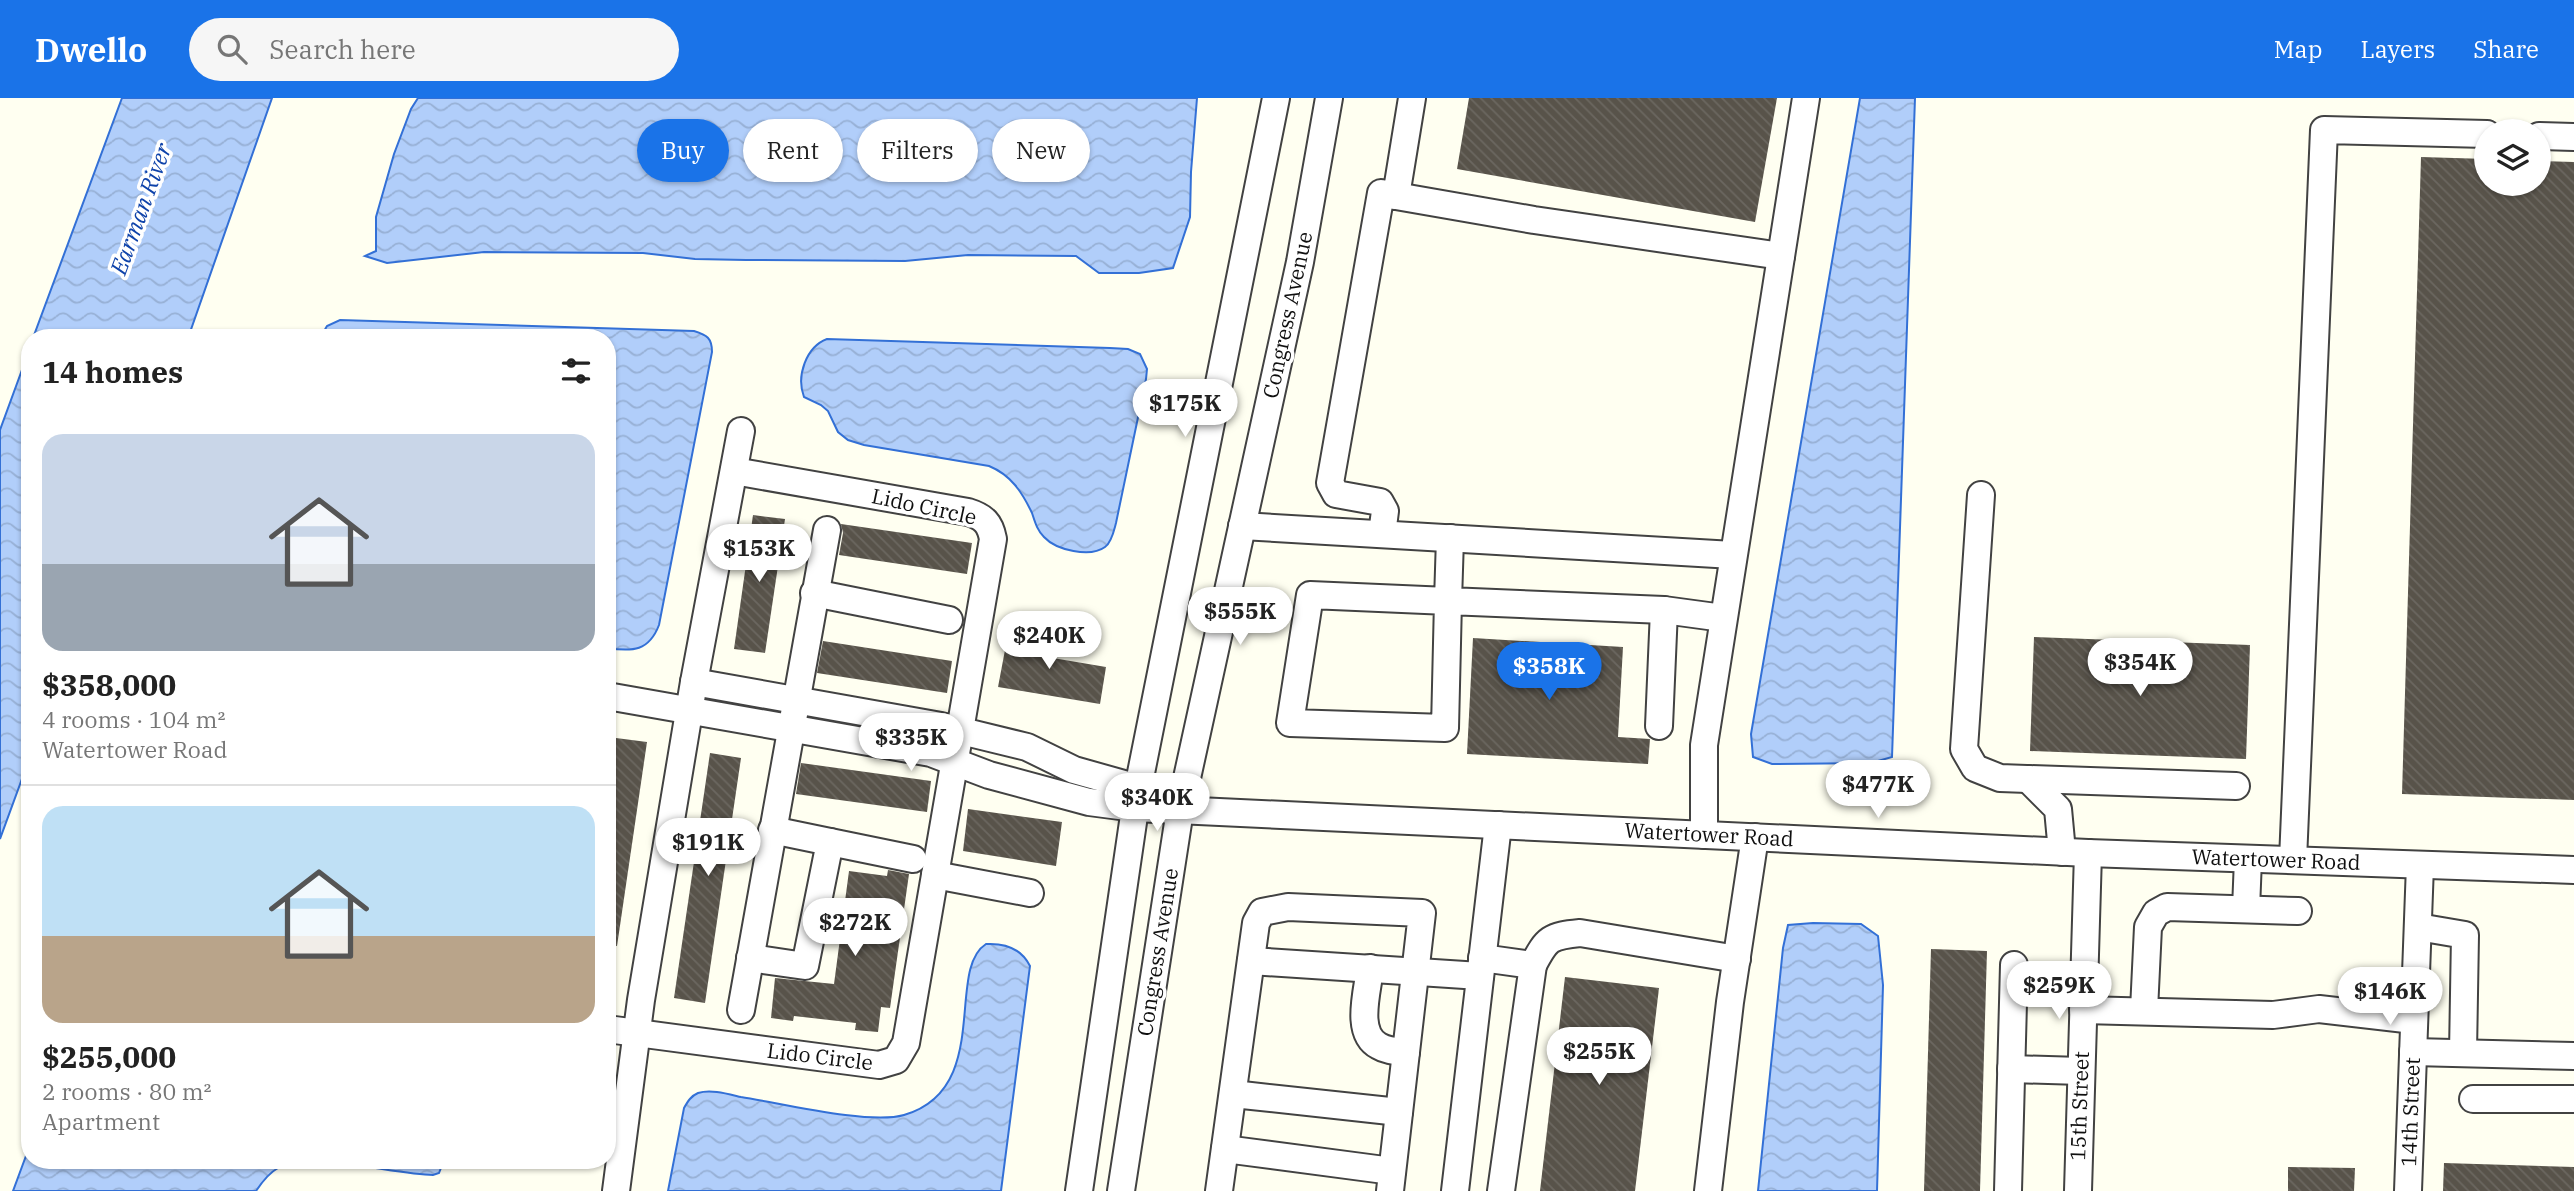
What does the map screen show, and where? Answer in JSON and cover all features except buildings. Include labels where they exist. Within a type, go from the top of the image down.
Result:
[{"type":"street","name":"Congress Avenue","points":[[1079,1191],[1137,798],[1276,98]]},
{"type":"street","name":"Congress Avenue","points":[[1121,1191],[1180,810],[1300,262],[1329,98]]},
{"type":"street","points":[[1396,196],[1412,98]]},
{"type":"street","points":[[1704,835],[1704,745],[1806,98]]},
{"type":"street","points":[[2293,860],[2323,130],[2474,134]]},
{"type":"street","points":[[2551,136],[2574,137]]},
{"type":"street","points":[[1382,534],[1385,511],[1380,502],[1336,494],[1330,483],[1381,193],[1523,219],[1780,256]]},
{"type":"street","points":[[616,1191],[637,1033],[694,682],[741,430]]},
{"type":"street","name":"Lido Circle","points":[[616,1030],[855,1063],[887,1064],[896,1060],[906,1043],[993,539],[991,530],[983,517],[968,512],[734,471]]},
{"type":"street","points":[[1981,495],[1964,749],[1975,768],[2000,778],[2236,786]]},
{"type":"street","points":[[1242,526],[1733,555]]},
{"type":"street","points":[[741,1010],[827,530]]},
{"type":"street","points":[[1450,538],[1448,601],[1445,728],[1290,723],[1310,595],[1448,601],[1664,610],[1723,618]]},
{"type":"street","points":[[814,593],[949,620]]},
{"type":"street","points":[[1658,726],[1664,610]]},
{"type":"street","points":[[694,682],[960,731],[1027,747],[1137,798],[1180,810]]},
{"type":"street","points":[[616,698],[931,752],[986,774],[1090,802],[1137,798]]},
{"type":"street","points":[[2028,779],[2059,809],[2062,852]]},
{"type":"street","name":"Watertower Road","points":[[1180,810],[2062,852],[2574,870]]},
{"type":"street","points":[[1455,1191],[1498,825]]},
{"type":"street","points":[[772,830],[913,859]]},
{"type":"street","points":[[1708,1191],[1755,837]]},
{"type":"street","points":[[750,958],[805,965],[830,842]]},
{"type":"street","name":"15th Street","points":[[2078,1191],[2088,853]]},
{"type":"street","points":[[2246,909],[2248,859]]},
{"type":"street","name":"14th Street","points":[[2408,1191],[2420,865]]},
{"type":"street","points":[[935,875],[1030,893]]},
{"type":"street","points":[[2144,1010],[2148,927],[2156,913],[2167,906],[2298,911]]},
{"type":"street","points":[[1219,1191],[1256,923],[1262,912],[1275,908],[1422,913],[1391,1181],[1225,1149]]},
{"type":"street","points":[[2418,927],[2465,935],[2463,1053]]},
{"type":"street","points":[[1501,1191],[1533,965],[1544,944],[1555,935],[1580,933],[1737,959]]},
{"type":"street","points":[[1251,961],[1416,970],[1533,965]]},
{"type":"street","points":[[2008,1191],[2014,965]]},
{"type":"street","points":[[1370,968],[1365,1027],[1368,1037],[1376,1045],[1406,1052]]},
{"type":"street","points":[[2083,1010],[2273,1015],[2319,1009],[2414,1020]]},
{"type":"street","points":[[2413,1052],[2574,1056]]},
{"type":"street","points":[[2011,1069],[2081,1072]]},
{"type":"street","points":[[1233,1094],[1399,1112]]},
{"type":"street","points":[[2473,1099],[2574,1100]]},
{"type":"water","name":"Earman River","points":[[122,98],[272,98],[191,329],[36,329]]},
{"type":"water","points":[[418,98],[1197,98],[1190,217],[1173,268],[1139,273],[1099,273],[1076,256],[968,255],[905,261],[746,260],[695,259],[643,253],[484,252],[387,263],[365,256],[376,251],[376,217],[394,154],[411,109]]},
{"type":"water","points":[[1860,98],[1915,98],[1892,757],[1871,763],[1772,764],[1753,757],[1751,734]]},
{"type":"water","points":[[340,320],[694,331],[708,338],[712,352],[659,625],[650,640],[639,648],[616,649],[616,329],[325,329]]},
{"type":"water","points":[[827,339],[1110,348],[1128,349],[1140,354],[1147,369],[1146,379],[1116,523],[1109,542],[1099,550],[1082,552],[1049,542],[1040,532],[1020,491],[1004,474],[989,466],[848,440],[838,432],[828,411],[804,397],[802,389],[802,372],[808,355],[813,348]]},
{"type":"water","points":[[21,373],[21,782],[0,839],[0,430]]},
{"type":"water","points":[[1861,924],[1878,936],[1883,985],[1877,1191],[1758,1191],[1783,948],[1788,925]]},
{"type":"water","points":[[986,944],[999,944],[1017,951],[1030,966],[1001,1191],[668,1191],[684,1108],[698,1093],[720,1092],[824,1112],[869,1117],[904,1115],[931,1101],[949,1081],[958,1056],[968,978],[974,958]]},
{"type":"water","points":[[21,1169],[276,1169],[256,1191],[13,1191]]},
{"type":"water","points":[[381,1169],[441,1169],[439,1173],[433,1175]]}]
